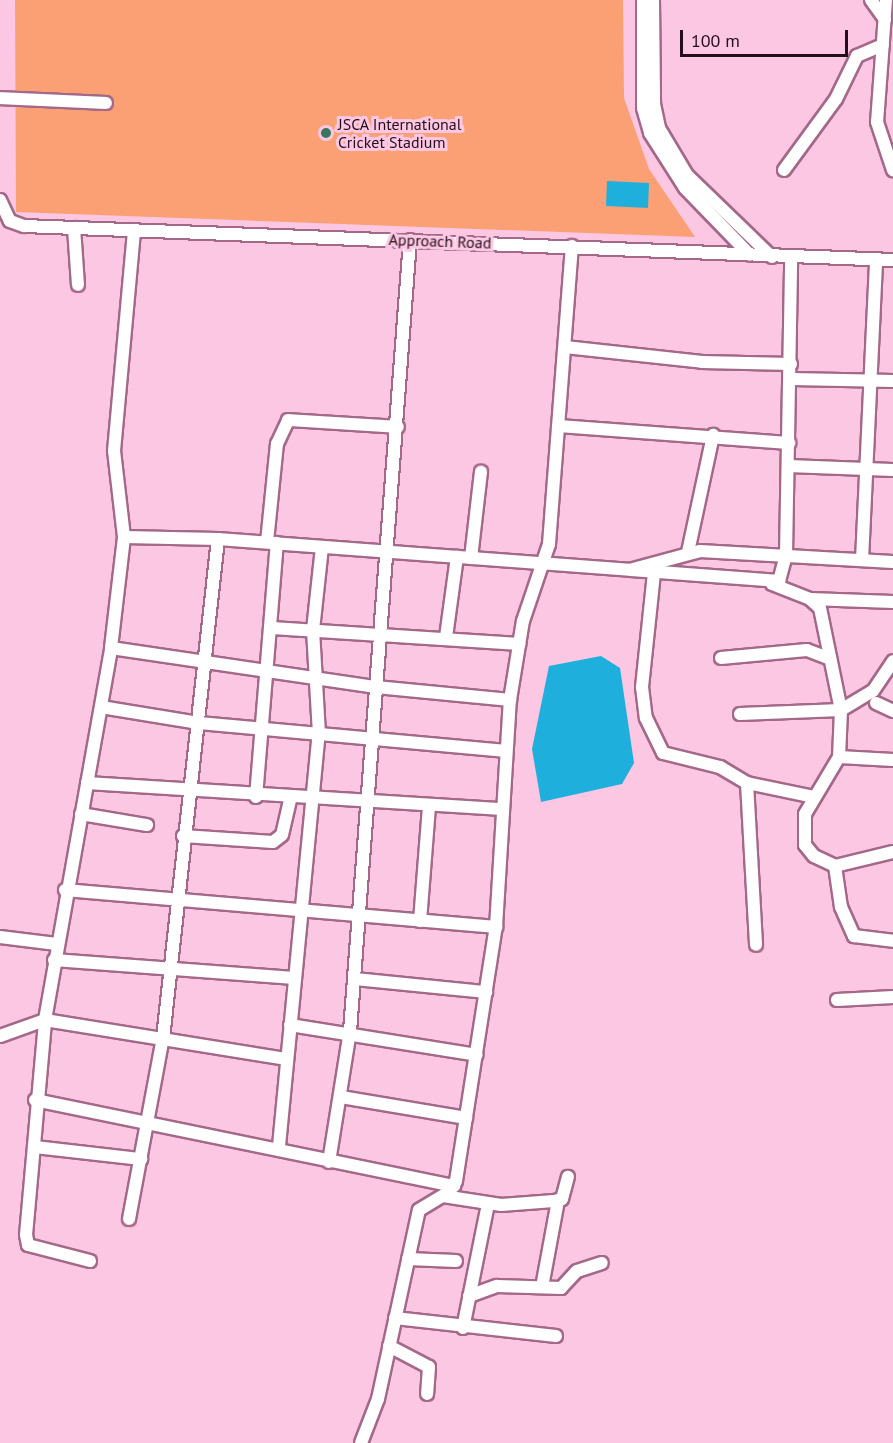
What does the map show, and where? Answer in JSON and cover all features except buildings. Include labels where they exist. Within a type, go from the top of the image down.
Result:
[{"type":"street","points":[[643,0],[643,108],[650,133],[685,188],[750,255]]},
{"type":"street","points":[[653,0],[654,104],[660,128],[687,175],[772,257]]},
{"type":"street","points":[[872,0],[887,22]]},
{"type":"street","points":[[886,0],[887,22],[877,122],[891,162]]},
{"type":"street","points":[[784,170],[836,99],[857,56],[883,45]]},
{"type":"street","points":[[0,98],[106,103]]},
{"type":"street","name":"Approach Road","points":[[0,200],[10,221],[24,226],[893,260]]},
{"type":"street","points":[[75,228],[78,285]]},
{"type":"street","points":[[90,1261],[28,1245],[34,1147],[34,1100],[65,890],[111,648],[124,537],[114,451],[134,230]]},
{"type":"street","points":[[329,1162],[341,1097],[355,979],[386,552],[398,427],[410,240]]},
{"type":"street","points":[[362,1443],[389,1346],[419,1210],[443,1196],[454,1186],[466,1118],[496,927],[504,751],[510,700],[519,644],[544,562],[565,347],[572,246]]},
{"type":"street","points":[[772,584],[783,574],[786,555],[791,379],[791,257]]},
{"type":"street","points":[[862,560],[876,260]]},
{"type":"street","points":[[565,347],[702,362],[791,364]]},
{"type":"street","points":[[791,379],[893,381]]},
{"type":"street","points":[[256,797],[272,628],[272,543],[277,444],[288,420],[398,427]]},
{"type":"street","points":[[558,426],[713,435],[789,443]]},
{"type":"street","points":[[688,552],[713,435]]},
{"type":"street","points":[[788,466],[893,470]]},
{"type":"street","points":[[471,558],[481,472]]},
{"type":"street","points":[[124,537],[219,538],[544,562],[772,584],[810,599],[893,602]]},
{"type":"street","points":[[129,1219],[149,1120],[172,970],[183,836],[199,723],[219,538]]},
{"type":"street","points":[[279,1146],[318,734],[313,630],[322,547]]},
{"type":"street","points":[[628,571],[688,552],[893,562]]},
{"type":"street","points":[[446,637],[457,557]]},
{"type":"street","points":[[654,573],[642,687],[657,743],[673,759],[720,767],[747,783],[814,796]]},
{"type":"street","points":[[810,599],[820,608],[841,710],[839,757],[814,796],[802,823],[805,844],[814,856],[835,866],[893,852]]},
{"type":"street","points":[[272,628],[446,637],[519,644]]},
{"type":"street","points":[[111,648],[376,687],[510,700]]},
{"type":"street","points":[[721,658],[807,650],[830,659]]},
{"type":"street","points":[[740,714],[841,710],[873,691],[893,661]]},
{"type":"street","points":[[876,703],[893,711]]},
{"type":"street","points":[[101,707],[199,723],[374,737],[504,751]]},
{"type":"street","points":[[839,757],[893,760]]},
{"type":"street","points":[[87,783],[188,793],[502,809]]},
{"type":"street","points":[[747,783],[756,945]]},
{"type":"street","points":[[183,836],[273,842],[282,835],[290,799]]},
{"type":"street","points":[[420,921],[429,806]]},
{"type":"street","points":[[81,814],[147,825]]},
{"type":"street","points":[[835,866],[848,927],[858,939],[893,941]]},
{"type":"street","points":[[65,890],[496,927]]},
{"type":"street","points":[[0,937],[57,944]]},
{"type":"street","points":[[54,960],[294,978]]},
{"type":"street","points":[[355,979],[486,992]]},
{"type":"street","points":[[837,1000],[893,997]]},
{"type":"street","points":[[0,1036],[45,1020],[287,1059]]},
{"type":"street","points":[[290,1025],[350,1031],[477,1055]]},
{"type":"street","points":[[341,1097],[466,1118]]},
{"type":"street","points":[[34,1100],[279,1146],[329,1162],[454,1186]]},
{"type":"street","points":[[34,1147],[141,1159]]},
{"type":"street","points":[[542,1287],[558,1201],[568,1177]]},
{"type":"street","points":[[443,1196],[488,1204],[558,1201]]},
{"type":"street","points":[[463,1328],[488,1204]]},
{"type":"street","points":[[408,1259],[456,1261]]},
{"type":"street","points":[[469,1296],[497,1286],[566,1286],[577,1271],[603,1263]]},
{"type":"street","points":[[395,1318],[463,1328],[556,1336]]},
{"type":"street","points":[[389,1346],[429,1367],[427,1394]]},
{"type":"shaded area","name":"JSCA International Cricket Stadium","points":[[15,0],[623,0],[624,98],[649,169],[695,237],[16,212]]},
{"type":"water","points":[[607,181],[649,183],[648,208],[606,206]]},
{"type":"water","points":[[601,656],[620,668],[634,763],[622,784],[541,802],[532,749],[549,666]]},
{"type":"place","name":"JSCA International Cricket Stadium","points":[[326,133]]}]
